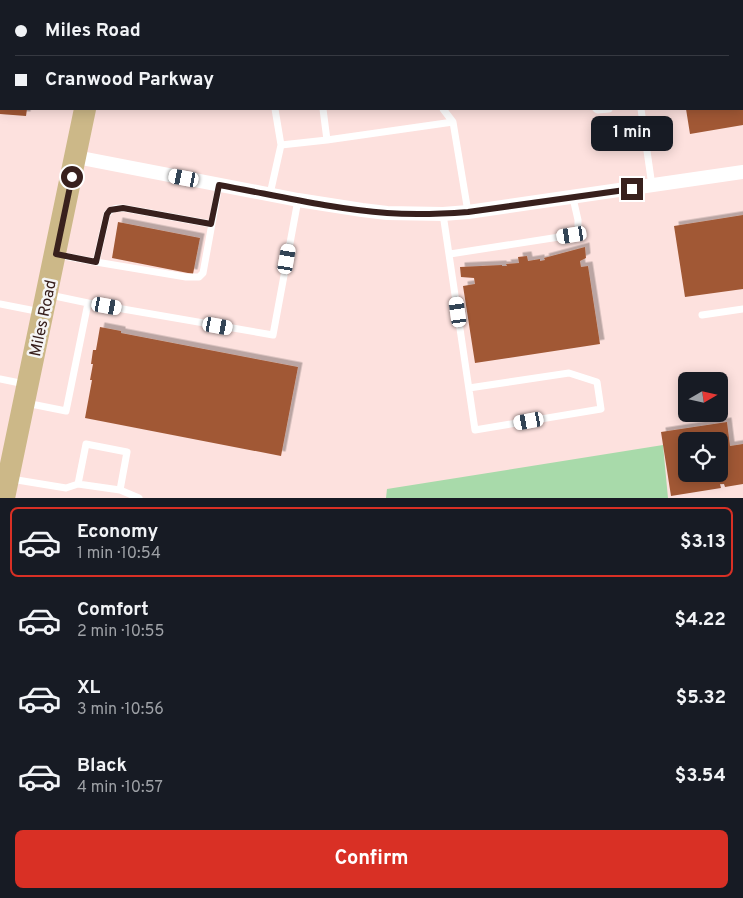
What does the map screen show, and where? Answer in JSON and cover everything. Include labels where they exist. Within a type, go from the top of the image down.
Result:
[{"type":"main road","name":"Miles Road","points":[[4,491],[56,254],[85,110]]},
{"type":"street","points":[[76,157],[298,200],[387,213],[443,214],[468,212],[743,172]]},
{"type":"lane","points":[[270,194],[281,145],[275,110]]},
{"type":"lane","points":[[323,110],[327,140]]},
{"type":"lane","points":[[444,110],[453,122],[468,212]]},
{"type":"lane","points":[[641,110],[652,186]]},
{"type":"lane","points":[[281,145],[453,122]]},
{"type":"lane","points":[[56,254],[186,277],[198,277],[203,273],[219,185]]},
{"type":"lane","points":[[450,254],[572,235],[578,230],[578,220],[573,198]]},
{"type":"lane","points":[[0,304],[88,303],[273,335],[298,200]]},
{"type":"lane","points":[[96,262],[107,214],[115,208],[211,224]]},
{"type":"lane","points":[[443,214],[475,430],[601,409],[596,382],[568,373],[469,388]]},
{"type":"lane","points":[[0,379],[26,394],[66,411],[88,303]]},
{"type":"lane","points":[[702,315],[743,309]]},
{"type":"lane","points":[[78,484],[86,444],[127,452],[120,490]]},
{"type":"lane","points":[[4,491],[66,488],[78,484],[120,490],[139,498]]},
{"type":"green space","points":[[663,445],[668,498],[386,498],[387,489]]},
{"type":"building","points":[[0,110],[27,110],[26,116],[0,114]]},
{"type":"building","points":[[686,110],[743,110],[743,125],[690,134]]},
{"type":"building","points":[[743,215],[743,289],[685,297],[674,226]]},
{"type":"building","points":[[118,222],[200,238],[193,274],[112,258]]},
{"type":"building","points":[[585,247],[586,258],[580,261],[581,267],[588,266],[600,344],[475,363],[463,286],[475,284],[474,278],[461,277],[460,267],[507,266],[506,264],[519,263],[518,257],[527,256],[528,261],[540,259],[540,261],[545,260],[544,258]]},
{"type":"building","points":[[100,327],[121,331],[121,333],[298,367],[281,456],[85,418],[92,380],[90,380],[93,350],[96,350]]},
{"type":"building","points":[[727,422],[730,446],[743,444],[743,484],[725,487],[724,484],[720,484],[721,488],[671,496],[661,432]]},
{"type":"route","points":[[72,177],[56,254],[96,262],[107,214],[110,210],[123,208],[211,224],[219,185],[375,212],[443,214],[632,189]]}]
